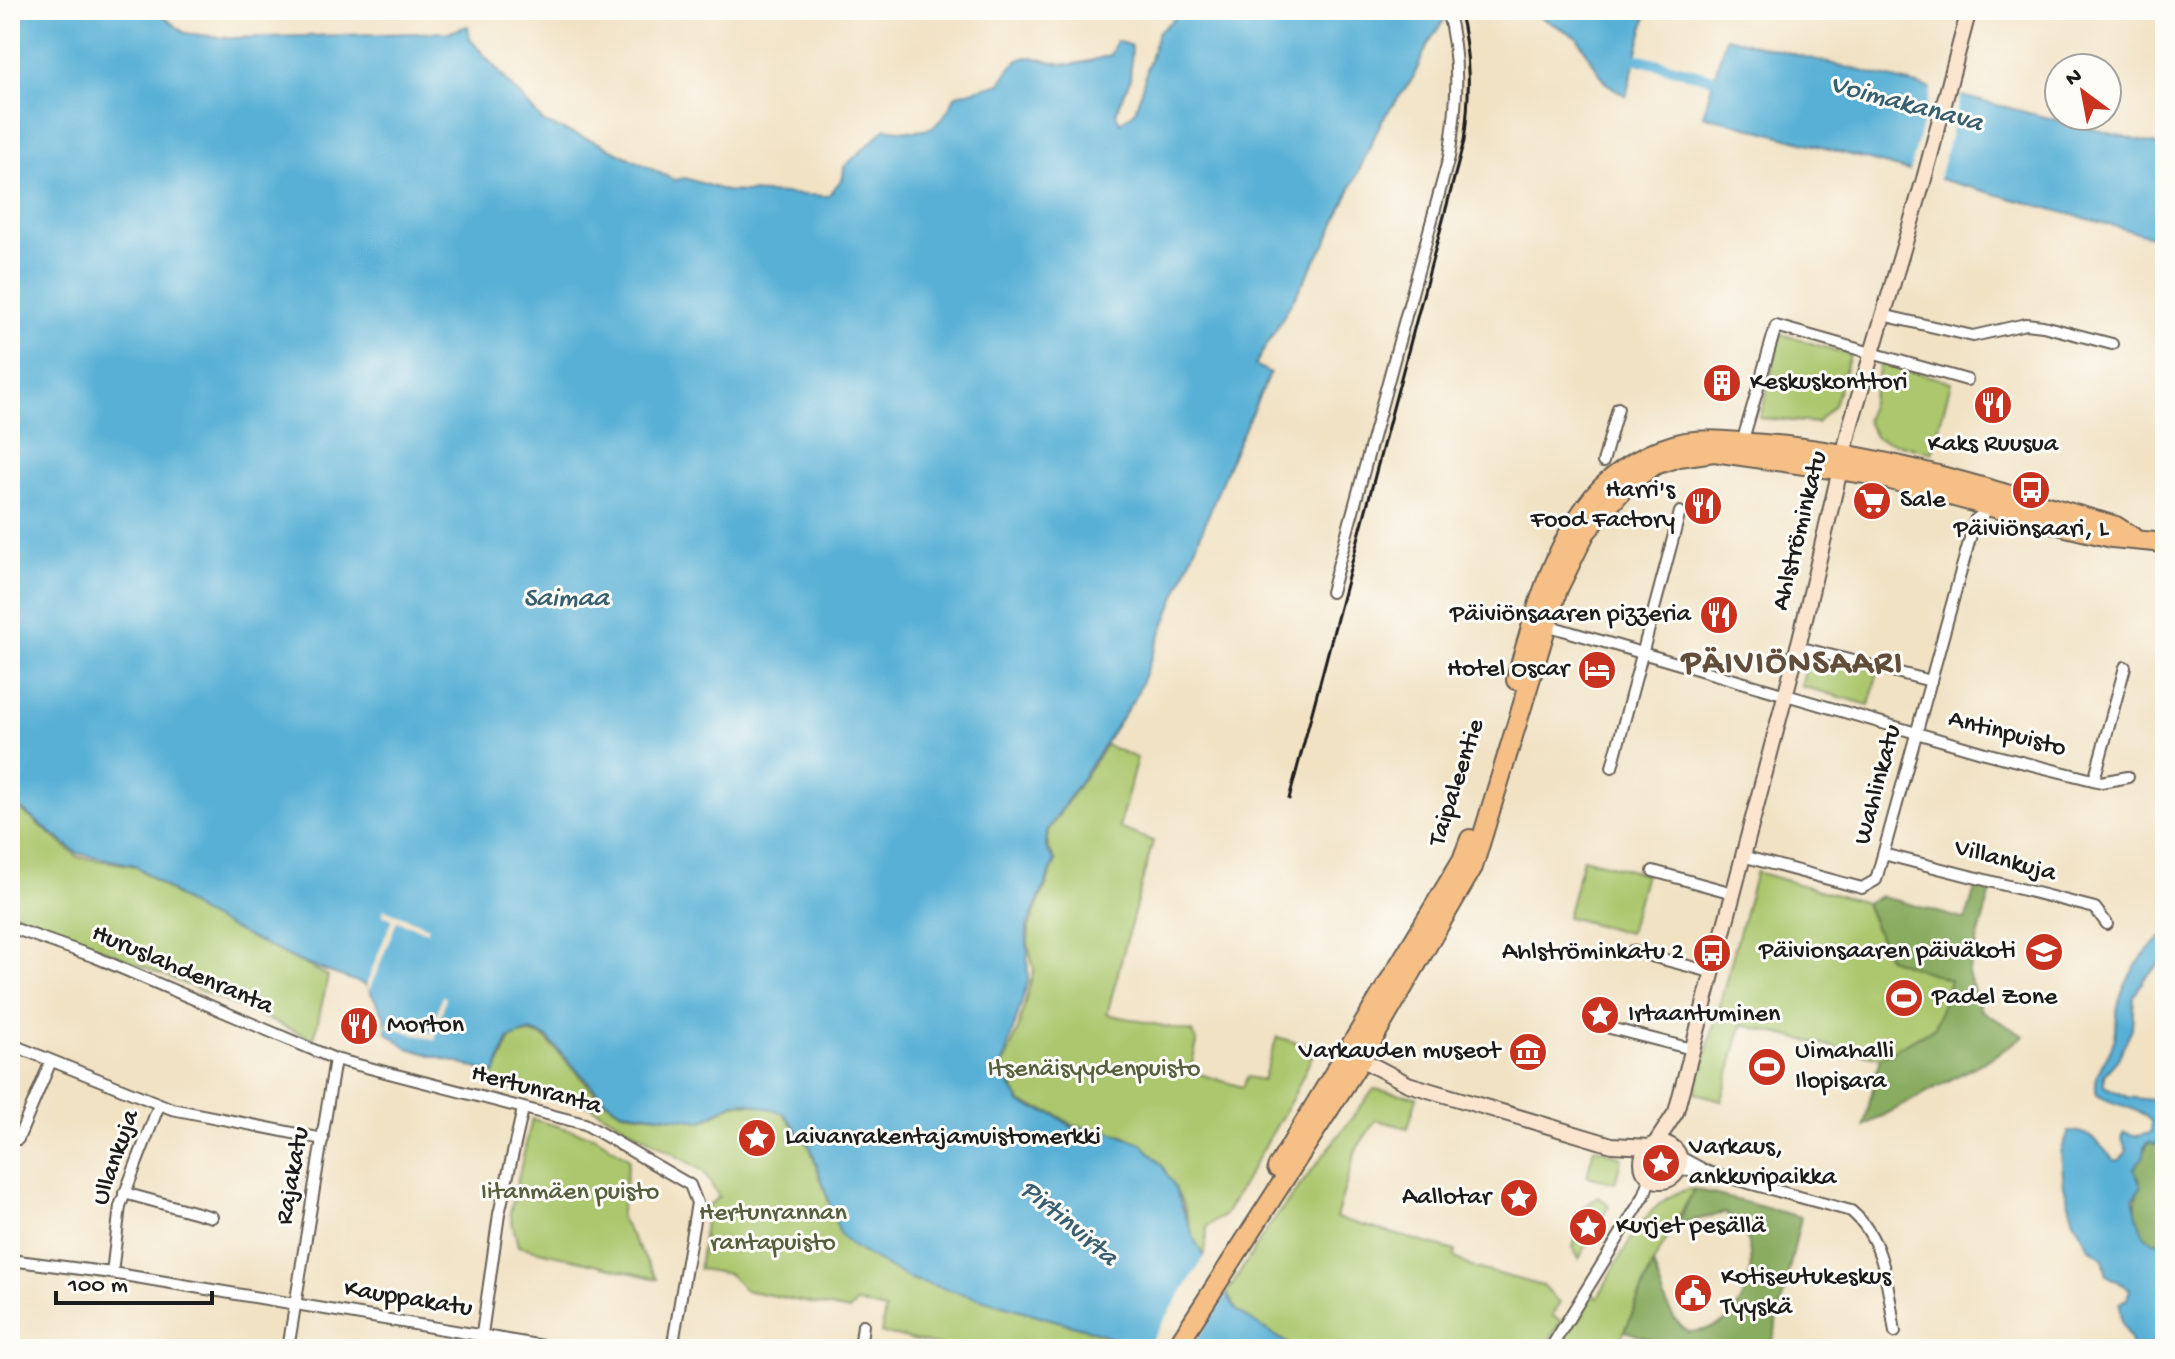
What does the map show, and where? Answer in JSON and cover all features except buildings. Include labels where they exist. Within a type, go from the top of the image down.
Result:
[{"type":"highway","name":"Taipaleentie","points":[[1175,1349],[1473,867],[1567,535],[1608,481],[1647,456],[1683,442],[1713,440],[1844,461],[2107,523],[2133,537]]},
{"type":"highway","name":"Taipaleentie","points":[[1844,461],[1872,475],[1991,508],[2112,538],[2133,537],[2165,543]]},
{"type":"highway","name":"Taipaleentie","points":[[1161,1349],[1252,1220]]},
{"type":"street","points":[[1331,592],[1449,157],[1458,86],[1455,40],[1447,10]]},
{"type":"street","name":"Ahlströminkatu","points":[[1679,1159],[1676,1112],[1711,972],[1882,315],[1924,179],[1969,10]]},
{"type":"street","points":[[1882,315],[1973,336],[2026,324],[2112,344]]},
{"type":"street","points":[[1744,436],[1776,326],[1967,380]]},
{"type":"street","points":[[1603,462],[1618,408]]},
{"type":"street","points":[[1961,500],[1975,520],[1991,508]]},
{"type":"street","points":[[1612,767],[1680,512]]},
{"type":"street","name":"Wahlinkatu","points":[[1742,856],[1862,888],[1876,880],[1975,520]]},
{"type":"street","name":"Antinpuisto","points":[[1540,623],[1785,693],[1800,702],[2094,780],[2109,782],[2128,777]]},
{"type":"street","name":"Antinpuisto","points":[[1798,647],[1931,681]]},
{"type":"street","points":[[2094,780],[2125,667]]},
{"type":"street","name":"Villankuja","points":[[1883,854],[2095,908],[2107,924]]},
{"type":"street","points":[[1653,871],[1733,893]]},
{"type":"street","name":"Huruslahdenranta","points":[[10,927],[95,957],[335,1059]]},
{"type":"street","points":[[1632,951],[1711,972]]},
{"type":"street","points":[[1610,1028],[1692,1049]]},
{"type":"street","points":[[10,1044],[159,1105],[323,1139]]},
{"type":"street","points":[[1354,1056],[1408,1084],[1612,1145],[1667,1144],[1679,1159],[1708,1172],[1842,1207],[1857,1216],[1872,1236],[1881,1258],[1895,1332]]},
{"type":"street","name":"Hertunranta","points":[[335,1059],[523,1109],[569,1118],[605,1132],[696,1192],[697,1203],[672,1349]]},
{"type":"street","name":"Rajakatu","points":[[288,1349],[335,1059]]},
{"type":"street","points":[[18,1139],[51,1061]]},
{"type":"street","name":"Ullankuja","points":[[112,1273],[124,1193],[159,1105]]},
{"type":"street","points":[[482,1334],[499,1214],[523,1109]]},
{"type":"street","name":"Ahlströminkatu","points":[[1652,1145],[1676,1112]]},
{"type":"street","points":[[1612,1145],[1646,1174],[1670,1180],[1679,1159]]},
{"type":"street","points":[[1550,1349],[1644,1196],[1646,1174],[1643,1157],[1652,1145]]},
{"type":"street","points":[[124,1193],[212,1217]]},
{"type":"street","name":"Kauppakatu","points":[[10,1260],[112,1273],[561,1349]]},
{"type":"street","points":[[860,1349],[863,1325]]},
{"type":"green space","points":[[1781,334],[1850,355],[1834,405],[1817,423],[1760,418]]},
{"type":"green space","points":[[1881,363],[1951,382],[1932,453],[1876,438],[1866,420]]},
{"type":"green space","points":[[1811,649],[1879,669],[1869,705],[1801,686]]},
{"type":"green space","name":"Itsenäisyydenpuisto","points":[[1106,745],[1137,758],[1119,828],[1153,841],[1107,1014],[1192,1032],[1197,1043],[1190,1071],[1242,1087],[1247,1077],[1263,1080],[1277,1037],[1308,1046],[1313,1054],[1293,1097],[1225,1215],[1207,1226],[1205,1257],[1194,1239],[1183,1203],[1161,1164],[1124,1135],[1072,1125],[1056,1114],[1022,1103],[1002,1070],[1017,1032],[1034,970],[1028,943],[1029,927],[1056,861],[1048,847],[1048,831]]},
{"type":"green space","points":[[10,801],[78,857],[135,866],[197,911],[328,976],[314,1039],[10,910]]},
{"type":"green space","points":[[1583,858],[1645,874],[1629,933],[1567,917]]},
{"type":"green space","points":[[1756,872],[1865,903],[1888,958],[1951,979],[1935,1027],[1880,1058],[1742,1025],[1722,1100],[1695,1093]]},
{"type":"green space","points":[[1976,885],[1992,888],[1968,974],[1981,1010],[2024,1036],[1991,1058],[1864,1126],[1880,1058],[1935,1027],[1950,980],[1888,958],[1865,903],[1881,896],[1966,920]]},
{"type":"green space","name":"Hertunrannan rantapuisto","points":[[530,1033],[544,1037],[599,1097],[621,1112],[703,1121],[734,1104],[758,1104],[782,1112],[810,1148],[840,1234],[908,1278],[1100,1333],[1132,1349],[955,1349],[881,1333],[885,1310],[856,1303],[849,1311],[745,1290],[729,1274],[699,1269],[707,1206],[719,1197],[703,1171],[588,1105],[489,1082],[489,1073],[495,1074],[512,1036]]},
{"type":"green space","points":[[1374,1089],[1417,1097],[1408,1128],[1376,1120],[1356,1150],[1336,1218],[1456,1251],[1454,1257],[1472,1267],[1543,1286],[1560,1303],[1552,1315],[1561,1321],[1544,1349],[1296,1349],[1237,1311],[1227,1293],[1267,1229]]},
{"type":"green space","name":"Iitanmäen puisto","points":[[532,1119],[596,1137],[629,1159],[620,1217],[657,1279],[518,1246],[510,1213]]},
{"type":"green space","points":[[2149,1142],[2165,1147],[2165,1241],[2146,1237],[2136,1210],[2140,1182],[2134,1168]]},
{"type":"green space","points":[[1594,1147],[1622,1157],[1615,1183],[1587,1176]]},
{"type":"green space","points":[[1694,1189],[1653,1264],[1625,1331],[1612,1349],[1556,1349],[1589,1293],[1598,1297],[1625,1248],[1648,1215],[1677,1193]]},
{"type":"green space","points":[[1694,1189],[1801,1217],[1771,1349],[1679,1349],[1625,1331],[1653,1264],[1670,1310],[1688,1332],[1724,1322],[1743,1298],[1750,1266],[1749,1250],[1737,1222],[1725,1213],[1678,1224]]},
{"type":"green space","points":[[1599,1197],[1609,1205],[1579,1259],[1573,1248],[1583,1207]]},
{"type":"water","name":"Saimaa","points":[[10,10],[155,10],[185,33],[228,38],[450,32],[468,26],[470,39],[544,123],[597,142],[674,180],[685,178],[726,191],[828,196],[843,178],[844,167],[886,128],[912,131],[929,128],[943,117],[956,95],[1001,83],[1017,61],[1025,58],[1074,64],[1111,55],[1116,41],[1132,46],[1130,80],[1116,113],[1120,123],[1135,111],[1158,32],[1185,10],[1451,10],[1428,44],[1413,78],[1382,120],[1326,243],[1255,365],[1270,373],[1234,451],[1136,696],[1047,831],[1046,848],[1055,861],[1027,926],[1028,981],[1001,1070],[1021,1104],[1055,1115],[1072,1127],[1103,1129],[1142,1144],[1161,1164],[1174,1186],[1194,1239],[1237,1311],[1296,1349],[1134,1349],[1100,1333],[908,1278],[853,1247],[840,1235],[811,1148],[784,1113],[747,1102],[733,1103],[702,1121],[622,1111],[604,1099],[547,1037],[531,1031],[508,1039],[495,1074],[408,1048],[387,1033],[385,1016],[366,985],[301,962],[202,914],[135,865],[77,853],[10,800]]},
{"type":"water","points":[[1527,10],[1643,10],[1647,13],[1626,96],[1606,83],[1577,37]]},
{"type":"water","points":[[1726,37],[2043,116],[2043,132],[2105,132],[2165,147],[2165,240],[1703,115]]},
{"type":"water","points":[[2165,935],[2165,958],[2144,979],[2134,996],[2132,1028],[2118,1059],[2104,1075],[2104,1086],[2127,1097],[2151,1100],[2154,1093],[2165,1094],[2165,1147],[2149,1142],[2144,1147],[2144,1156],[2134,1168],[2141,1187],[2133,1198],[2144,1235],[2156,1242],[2165,1241],[2165,1349],[2134,1349],[2122,1322],[2120,1303],[2127,1299],[2130,1289],[2107,1275],[2103,1259],[2089,1247],[2074,1220],[2064,1186],[2061,1152],[2069,1131],[2077,1132],[2094,1140],[2114,1160],[2120,1160],[2127,1151],[2122,1139],[2124,1132],[2137,1136],[2151,1133],[2151,1121],[2132,1109],[2097,1095],[2096,1087],[2099,1072],[2115,1037],[2118,1006],[2125,986],[2142,958]]},
{"type":"pier","points":[[1932,87],[1961,95],[1938,182],[1909,174]]},
{"type":"pier","points":[[384,909],[429,927],[427,932],[397,921],[369,991],[366,985],[392,919],[382,915]]},
{"type":"pier","points":[[442,996],[446,997],[435,1040],[387,1026],[388,1023],[398,1024],[431,1033]]},
{"type":"pier","points":[[1207,1253],[1229,1289],[1191,1349],[1146,1349]]},
{"type":"waterway","name":"Voimakanava","points":[[1635,58],[1728,83]]},
{"type":"railway","points":[[1289,799],[1464,141],[1468,75],[1466,43],[1459,10]]},
{"type":"place","name":"Keskuskonttori","points":[[1722,383]]},
{"type":"place","name":"Kaks Ruusua","points":[[1993,405]]},
{"type":"place","name":"Päiviönsaari, L","points":[[2031,490]]},
{"type":"place","name":"Sale","points":[[1872,501]]},
{"type":"place","name":"Harri's Food Factory","points":[[1703,506]]},
{"type":"place","name":"Päiviönsaaren pizzeria","points":[[1719,615]]},
{"type":"place","name":"Hotel Oscar","points":[[1597,670]]},
{"type":"place","name":"Päivionsaaren päiväkoti","points":[[2044,952]]},
{"type":"place","name":"Ahlströminkatu 2","points":[[1712,953]]},
{"type":"place","name":"Padel Zone","points":[[1904,998]]},
{"type":"place","name":"Irtaantuminen","points":[[1600,1015]]},
{"type":"place","name":"Morton","points":[[359,1026]]},
{"type":"place","name":"Varkauden museot","points":[[1528,1052]]},
{"type":"place","name":"Uimahalli Ilopisara","points":[[1767,1067]]},
{"type":"place","name":"Laivanrakentajamuistomerkki","points":[[757,1138]]},
{"type":"place","name":"Varkaus, ankkuripaikka","points":[[1661,1163]]},
{"type":"place","name":"Aallotar","points":[[1519,1198]]},
{"type":"place","name":"Kurjet pesällä","points":[[1588,1227]]},
{"type":"place","name":"Kotiseutukeskus Tyyskä","points":[[1693,1293]]},
{"type":"district","name":"PÄIVIÖNSAARI","points":[[1793,665]]},
{"type":"water label","name":"Pirtinvirta","points":[[1068,1224]]}]
